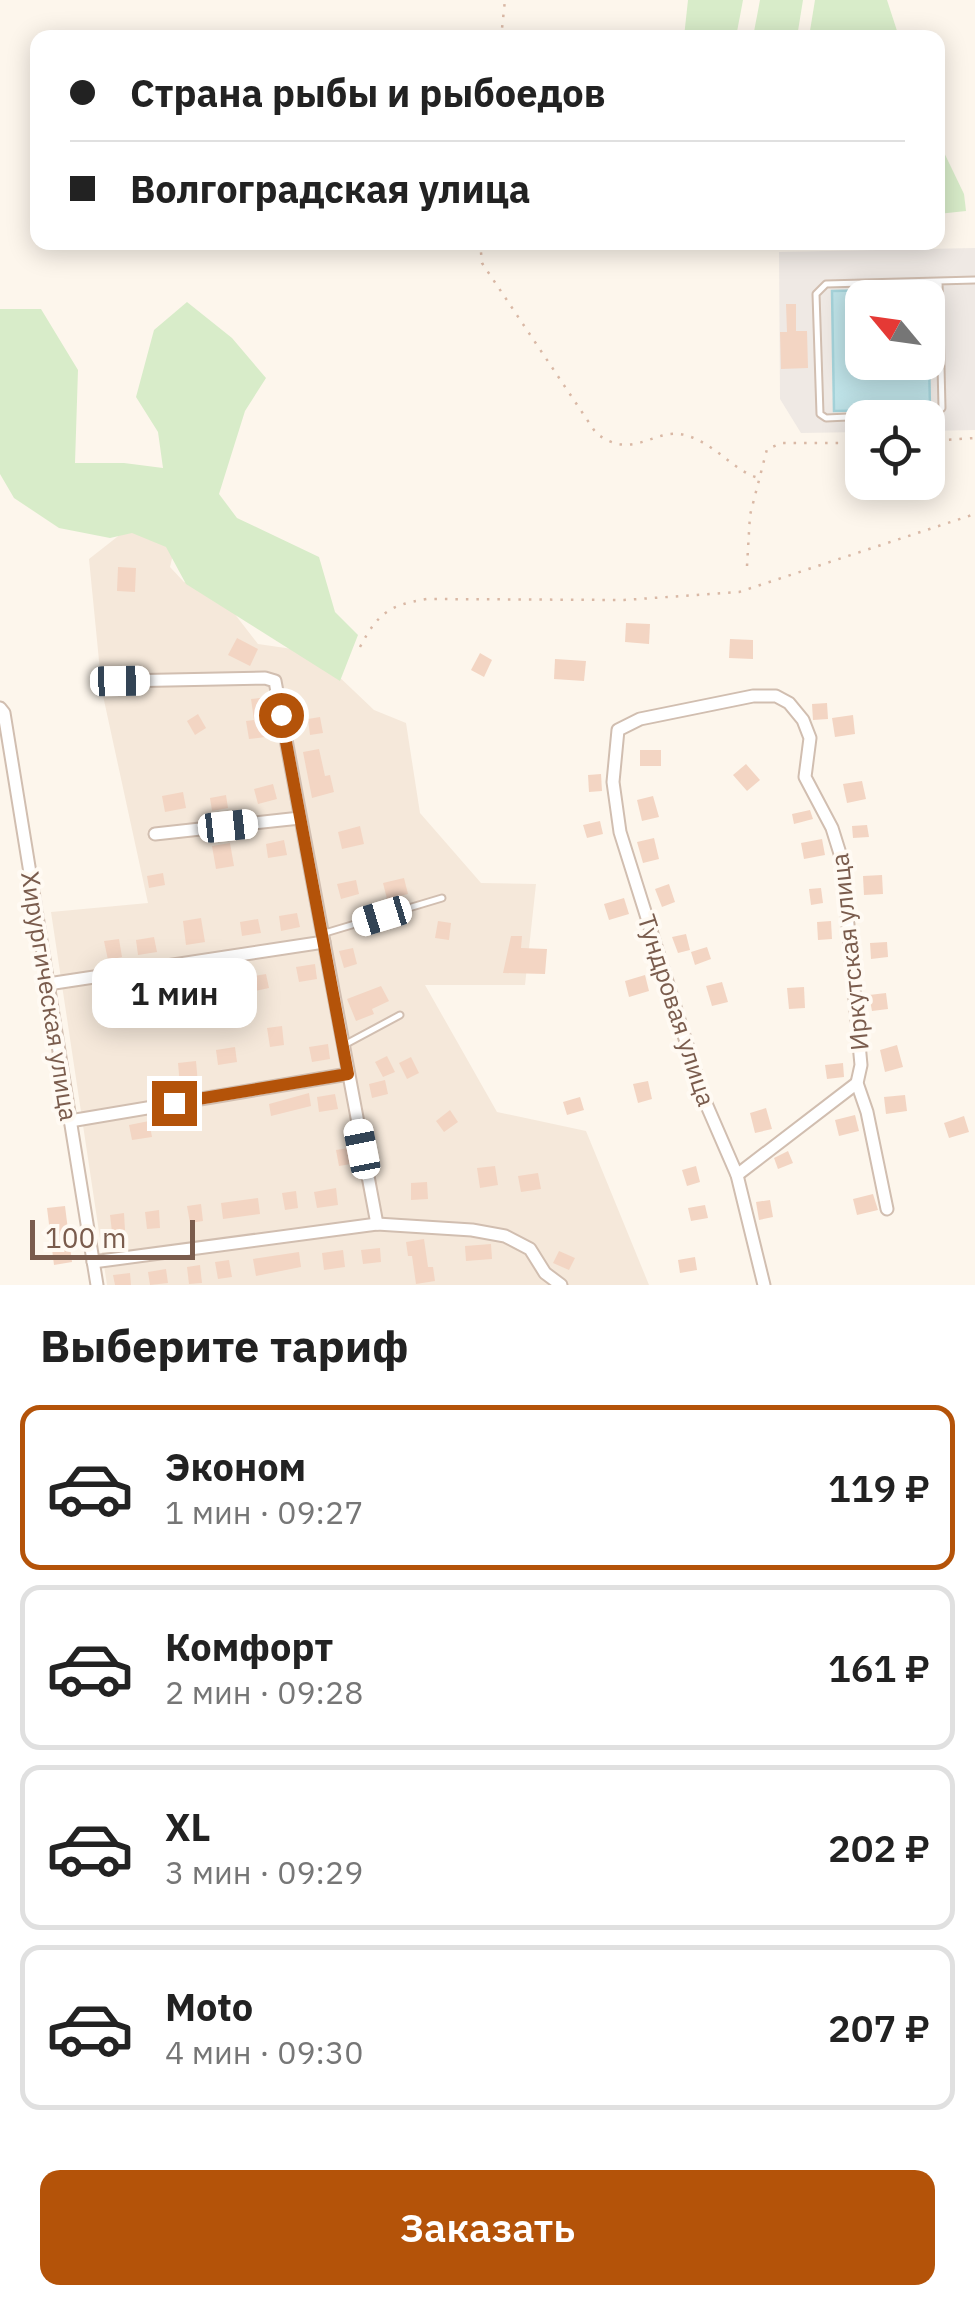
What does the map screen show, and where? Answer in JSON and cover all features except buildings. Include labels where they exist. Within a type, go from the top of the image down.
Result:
[{"type":"street","points":[[120,681],[274,681],[377,1224]]},
{"type":"street","name":"Иркутская улица","points":[[618,730],[640,718],[753,696],[776,696],[789,703],[803,720],[810,738],[805,777],[832,828],[842,860],[861,1065],[857,1083],[888,1209]]},
{"type":"street","name":"Хирургическая улица","points":[[0,708],[4,713],[97,1285]]},
{"type":"street","name":"Тундровая улица","points":[[618,730],[613,782],[620,832],[704,1099],[737,1174],[764,1285]]},
{"type":"street","points":[[155,834],[300,818]]},
{"type":"street","points":[[48,984],[323,938]]},
{"type":"street","points":[[70,1121],[348,1074]]},
{"type":"street","points":[[737,1174],[857,1083]]},
{"type":"street","points":[[93,1262],[377,1224],[506,1236],[530,1250],[545,1273],[560,1285]]},
{"type":"lane","points":[[945,281],[975,280]]},
{"type":"lane","points":[[940,281],[942,408],[937,413],[826,418],[820,414],[818,288],[826,284],[940,281]]},
{"type":"lane","points":[[323,938],[442,898]]},
{"type":"lane","points":[[343,1046],[400,1016]]},
{"type":"path","points":[[501,30],[506,0]]},
{"type":"path","points":[[481,250],[482,263],[596,433],[608,442],[634,446],[683,434],[720,451],[748,476],[760,478]]},
{"type":"path","points":[[945,440],[975,438]]},
{"type":"path","points":[[747,566],[750,516],[767,449],[782,443],[845,443]]},
{"type":"path","points":[[360,647],[373,623],[396,604],[428,600],[640,600],[738,592],[975,514]]},
{"type":"shaded area","points":[[975,248],[975,430],[945,431],[945,400],[845,400],[845,432],[801,433],[780,399],[779,252]]},
{"type":"shaded area","points":[[140,519],[175,546],[170,567],[184,582],[231,590],[227,604],[258,644],[313,652],[374,710],[406,723],[420,813],[481,883],[536,884],[525,985],[425,985],[497,1112],[586,1131],[649,1285],[107,1285],[51,912],[148,903],[102,691],[89,559]]},
{"type":"green space","points":[[688,0],[743,0],[737,30],[685,30]]},
{"type":"green space","points":[[760,0],[803,0],[798,30],[754,30]]},
{"type":"green space","points":[[815,0],[887,0],[897,30],[810,30]]},
{"type":"green space","points":[[945,155],[964,194],[966,211],[945,213]]},
{"type":"green space","points":[[187,302],[232,338],[266,378],[245,411],[219,494],[237,518],[319,557],[335,612],[358,635],[340,681],[186,584],[166,547],[132,533],[110,538],[59,528],[14,498],[0,474],[0,309],[41,309],[78,370],[75,463],[163,468],[158,432],[136,397],[154,330]]},
{"type":"water","points":[[832,291],[845,291],[845,380],[929,380],[930,400],[845,400],[845,411],[834,411]]},
{"type":"route","points":[[174,1103],[348,1074],[281,715]]}]
